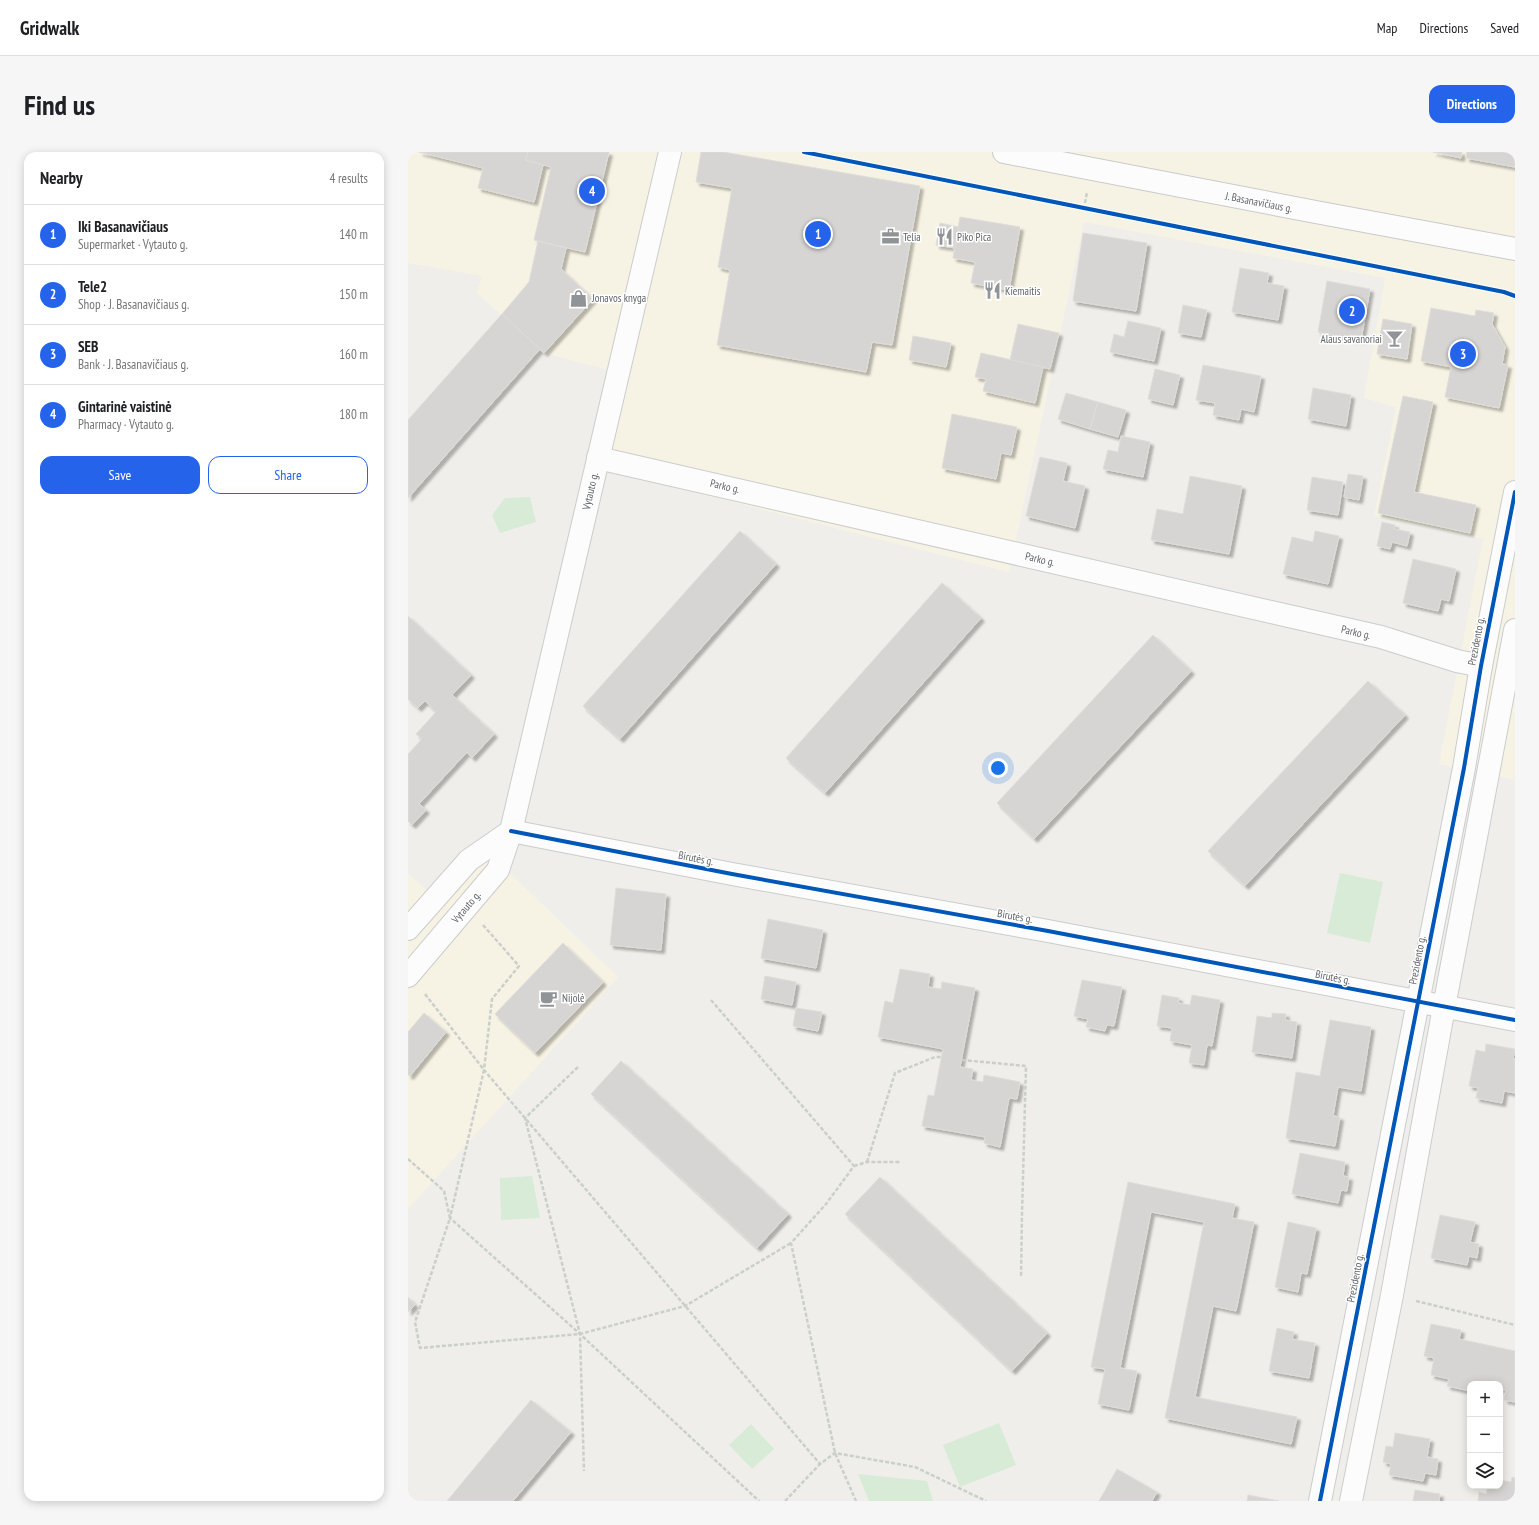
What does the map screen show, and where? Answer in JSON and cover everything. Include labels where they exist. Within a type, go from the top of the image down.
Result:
[{"type":"street","name":"Vytauto g.","points":[[409,975],[498,870],[511,831],[670,152]]},
{"type":"street","name":"J. Basanavičiaus g.","points":[[1004,152],[1049,156],[1321,214],[1515,249]]},
{"type":"street","name":"Parko g.","points":[[598,458],[1293,617],[1381,638],[1457,661],[1481,666]]},
{"type":"street","name":"Prezidento g.","points":[[1320,1501],[1464,768],[1481,666],[1515,492]]},
{"type":"street","points":[[1351,1501],[1392,1295],[1444,1007],[1515,630]]},
{"type":"street","points":[[408,929],[469,860],[511,831]]},
{"type":"street","name":"Birutės g.","points":[[511,831],[732,874],[1048,931],[1515,1020]]},
{"type":"path","points":[[468,906],[519,966],[492,999],[484,1070],[450,1218],[415,1322],[420,1348],[580,1334],[685,1306],[792,1243],[826,1204],[854,1166],[866,1162],[901,1162]]},
{"type":"path","points":[[409,975],[484,1070],[820,1464]]},
{"type":"path","points":[[711,1000],[854,1166]]},
{"type":"path","points":[[866,1162],[895,1073],[941,1057]]},
{"type":"path","points":[[962,1060],[1026,1066],[1021,1277]]},
{"type":"path","points":[[525,1118],[578,1068]]},
{"type":"path","points":[[525,1118],[580,1334],[584,1471]]},
{"type":"path","points":[[408,1159],[444,1191],[450,1218],[580,1334],[759,1501]]},
{"type":"path","points":[[792,1243],[835,1453],[856,1501]]},
{"type":"path","points":[[1392,1295],[1515,1325]]},
{"type":"path","points":[[786,1501],[820,1464],[835,1453],[915,1467],[986,1501]]},
{"type":"shaded area","points":[[408,152],[1515,152],[1515,780],[1439,764],[1483,539],[1374,516],[1396,407],[1364,398],[1385,278],[1084,222],[1009,572],[590,466],[612,371],[544,353],[477,293],[482,276],[408,263]]},
{"type":"shaded area","points":[[490,854],[618,977],[408,1209],[408,874],[443,903]]},
{"type":"green space","points":[[530,497],[536,522],[500,533],[492,515],[505,498]]},
{"type":"green space","points":[[1340,873],[1383,882],[1370,943],[1327,933]]},
{"type":"green space","points":[[532,1176],[540,1218],[501,1220],[500,1178]]},
{"type":"green space","points":[[999,1423],[1016,1465],[960,1487],[943,1445]]},
{"type":"green space","points":[[751,1424],[774,1449],[752,1469],[729,1445]]},
{"type":"green space","points":[[858,1474],[927,1481],[933,1501],[869,1501]]},
{"type":"building","points":[[419,152],[528,152],[526,160],[543,165],[534,202],[478,188],[483,168]]},
{"type":"building","points":[[528,152],[609,152],[585,252],[534,240],[551,167],[526,160]]},
{"type":"building","points":[[701,152],[723,152],[920,186],[892,345],[872,342],[866,372],[717,345],[730,270],[718,267],[732,188],[696,182]]},
{"type":"building","points":[[1433,152],[1462,152],[1461,158]]},
{"type":"building","points":[[1467,152],[1515,152],[1515,167],[1466,158]]},
{"type":"building","points":[[960,217],[1020,227],[1009,290],[971,283],[975,262],[953,258]]},
{"type":"building","points":[[940,223],[959,227],[955,248],[936,245]]},
{"type":"building","points":[[1083,233],[1147,243],[1136,311],[1073,301]]},
{"type":"building","points":[[538,241],[566,248],[561,269],[593,299],[544,353],[502,314],[529,282]]},
{"type":"building","points":[[1240,268],[1269,273],[1267,283],[1284,286],[1278,320],[1232,312]]},
{"type":"building","points":[[1327,281],[1370,289],[1361,340],[1318,332]]},
{"type":"building","points":[[1183,305],[1207,310],[1201,337],[1178,333]]},
{"type":"building","points":[[1431,308],[1475,316],[1476,310],[1494,313],[1492,324],[1505,347],[1502,364],[1508,365],[1499,408],[1445,397],[1451,367],[1421,361]]},
{"type":"building","points":[[502,314],[540,349],[408,498],[408,420]]},
{"type":"building","name":"Alaus savanoriai","points":[[1383,319],[1412,324],[1407,359],[1377,354]]},
{"type":"building","points":[[1128,321],[1161,328],[1154,361],[1110,352],[1114,334],[1124,337]]},
{"type":"building","points":[[1018,324],[1059,333],[1050,369],[1010,360]]},
{"type":"building","points":[[913,336],[951,343],[946,367],[909,360]]},
{"type":"building","points":[[981,353],[1043,367],[1035,403],[983,391],[986,379],[975,377]]},
{"type":"building","points":[[1203,365],[1261,376],[1254,412],[1241,409],[1239,420],[1213,415],[1215,403],[1196,400]]},
{"type":"building","points":[[1155,369],[1180,375],[1173,405],[1148,399]]},
{"type":"building","points":[[1313,388],[1351,395],[1346,426],[1308,419]]},
{"type":"building","points":[[1066,393],[1098,402],[1090,429],[1058,419]]},
{"type":"building","points":[[1403,396],[1433,402],[1414,492],[1476,505],[1470,533],[1378,513]]},
{"type":"building","points":[[1098,402],[1126,410],[1118,437],[1090,429]]},
{"type":"building","points":[[952,414],[1017,427],[1011,455],[1001,453],[996,479],[942,468]]},
{"type":"building","points":[[1121,436],[1150,442],[1143,477],[1103,469],[1108,450],[1118,452]]},
{"type":"building","points":[[1040,457],[1067,463],[1063,481],[1085,486],[1075,528],[1026,516]]},
{"type":"building","points":[[1348,474],[1363,476],[1359,500],[1344,497]]},
{"type":"building","points":[[1190,476],[1242,486],[1229,554],[1151,540],[1157,509],[1183,514]]},
{"type":"building","points":[[1312,477],[1343,482],[1338,515],[1307,510]]},
{"type":"building","points":[[1382,522],[1395,525],[1394,529],[1410,532],[1407,546],[1392,542],[1390,549],[1377,546]]},
{"type":"building","points":[[740,531],[776,564],[620,739],[583,706]]},
{"type":"building","points":[[1315,531],[1339,536],[1328,584],[1283,574],[1292,537],[1313,542]]},
{"type":"building","points":[[1413,559],[1456,569],[1449,601],[1441,599],[1438,611],[1403,603]]},
{"type":"building","points":[[942,583],[981,618],[825,793],[786,758]]},
{"type":"building","points":[[408,616],[471,675],[452,695],[494,734],[472,758],[467,752],[419,804],[426,810],[412,825],[408,821],[408,754],[422,739],[416,734],[436,712],[425,701],[418,708],[408,699]]},
{"type":"building","points":[[1153,635],[1191,671],[1034,839],[997,803]]},
{"type":"building","points":[[1368,681],[1405,715],[1245,886],[1208,851]]},
{"type":"building","points":[[616,888],[666,894],[661,950],[610,945]]},
{"type":"building","points":[[768,919],[823,930],[816,968],[761,958]]},
{"type":"building","name":"Nijolė","points":[[563,943],[603,982],[535,1053],[495,1014]]},
{"type":"building","points":[[900,969],[930,974],[928,987],[941,989],[942,982],[975,988],[960,1067],[973,1069],[971,1080],[983,1082],[984,1075],[1020,1082],[1017,1099],[1009,1098],[1000,1147],[984,1143],[985,1137],[922,1126],[928,1095],[934,1096],[943,1049],[878,1037],[885,1001],[893,1003]]},
{"type":"building","points":[[765,976],[796,982],[792,1005],[761,999]]},
{"type":"building","points":[[1082,980],[1122,987],[1114,1026],[1107,1025],[1105,1031],[1086,1027],[1088,1019],[1074,1016]]},
{"type":"building","points":[[1162,995],[1179,998],[1178,1003],[1190,1005],[1192,995],[1220,1000],[1212,1046],[1207,1045],[1204,1065],[1189,1063],[1192,1045],[1170,1041],[1172,1028],[1157,1026]]},
{"type":"building","points":[[796,1008],[822,1012],[818,1031],[793,1026]]},
{"type":"building","points":[[424,1013],[446,1032],[410,1076],[408,1075],[408,1032]]},
{"type":"building","points":[[1272,1013],[1286,1014],[1285,1020],[1297,1022],[1292,1058],[1252,1052],[1257,1016],[1272,1018]]},
{"type":"building","points":[[1330,1020],[1371,1027],[1361,1091],[1338,1087],[1333,1116],[1340,1117],[1335,1146],[1286,1138],[1296,1072],[1320,1076]]},
{"type":"building","points":[[1486,1044],[1515,1049],[1513,1059],[1515,1059],[1515,1093],[1504,1091],[1502,1103],[1476,1098],[1478,1088],[1469,1086],[1476,1050],[1485,1052]]},
{"type":"building","points":[[621,1061],[788,1214],[757,1248],[591,1094]]},
{"type":"building","points":[[1300,1153],[1345,1162],[1343,1176],[1349,1177],[1347,1191],[1341,1190],[1338,1203],[1292,1194]]},
{"type":"building","points":[[880,1177],[1047,1333],[1012,1371],[845,1214]]},
{"type":"building","points":[[1128,1182],[1235,1204],[1232,1218],[1254,1222],[1236,1311],[1213,1306],[1195,1397],[1297,1417],[1291,1444],[1165,1418],[1204,1222],[1151,1212],[1120,1368],[1137,1371],[1129,1410],[1098,1404],[1105,1369],[1091,1367]]},
{"type":"building","points":[[1440,1215],[1475,1222],[1470,1242],[1479,1244],[1477,1258],[1469,1256],[1467,1265],[1431,1258]]},
{"type":"building","points":[[1288,1222],[1316,1228],[1307,1274],[1301,1273],[1298,1292],[1275,1287]]},
{"type":"building","points":[[408,1297],[415,1305],[408,1312]]},
{"type":"building","points":[[1431,1324],[1461,1330],[1459,1339],[1515,1351],[1515,1402],[1504,1400],[1506,1390],[1503,1390],[1503,1381],[1467,1381],[1467,1390],[1447,1386],[1449,1379],[1431,1375],[1434,1358],[1424,1356]]},
{"type":"building","points":[[1277,1328],[1294,1332],[1292,1339],[1315,1343],[1309,1378],[1269,1371]]},
{"type":"building","points":[[531,1400],[571,1432],[513,1501],[447,1501]]},
{"type":"building","points":[[1395,1433],[1430,1439],[1427,1457],[1438,1459],[1436,1475],[1425,1473],[1423,1481],[1389,1475],[1391,1464],[1383,1462],[1386,1446],[1393,1447]]},
{"type":"building","points":[[1117,1469],[1157,1492],[1152,1501],[1099,1501]]},
{"type":"building","points":[[1512,1477],[1515,1478],[1515,1501],[1478,1501],[1479,1492],[1486,1494],[1487,1489],[1503,1489],[1503,1481],[1511,1482]]},
{"type":"building","points":[[1415,1490],[1440,1494],[1439,1501],[1413,1501]]},
{"type":"building","points":[[1248,1495],[1279,1501],[1247,1501]]},
{"type":"cycle path","points":[[804,152],[1504,292],[1515,296]]},
{"type":"cycle path","points":[[1320,1501],[1464,768],[1481,666],[1515,492]]},
{"type":"cycle path","points":[[511,831],[732,874],[1048,931],[1515,1020]]},
{"type":"place","name":"Gintarinė vaistinė","points":[[592,191]]},
{"type":"place","name":"Iki Basanavičiaus","points":[[818,234]]},
{"type":"place","name":"Telia","points":[[890,237]]},
{"type":"place","name":"Piko Pica","points":[[944,237]]},
{"type":"place","name":"Kiemaitis","points":[[992,291]]},
{"type":"place","name":"Jonavos knyga","points":[[579,298]]},
{"type":"place","name":"Tele2","points":[[1352,311]]},
{"type":"place","name":"Alaus savanoriai","points":[[1395,339]]},
{"type":"place","name":"SEB","points":[[1463,354]]},
{"type":"place","name":"Nijolė","points":[[549,998]]}]
